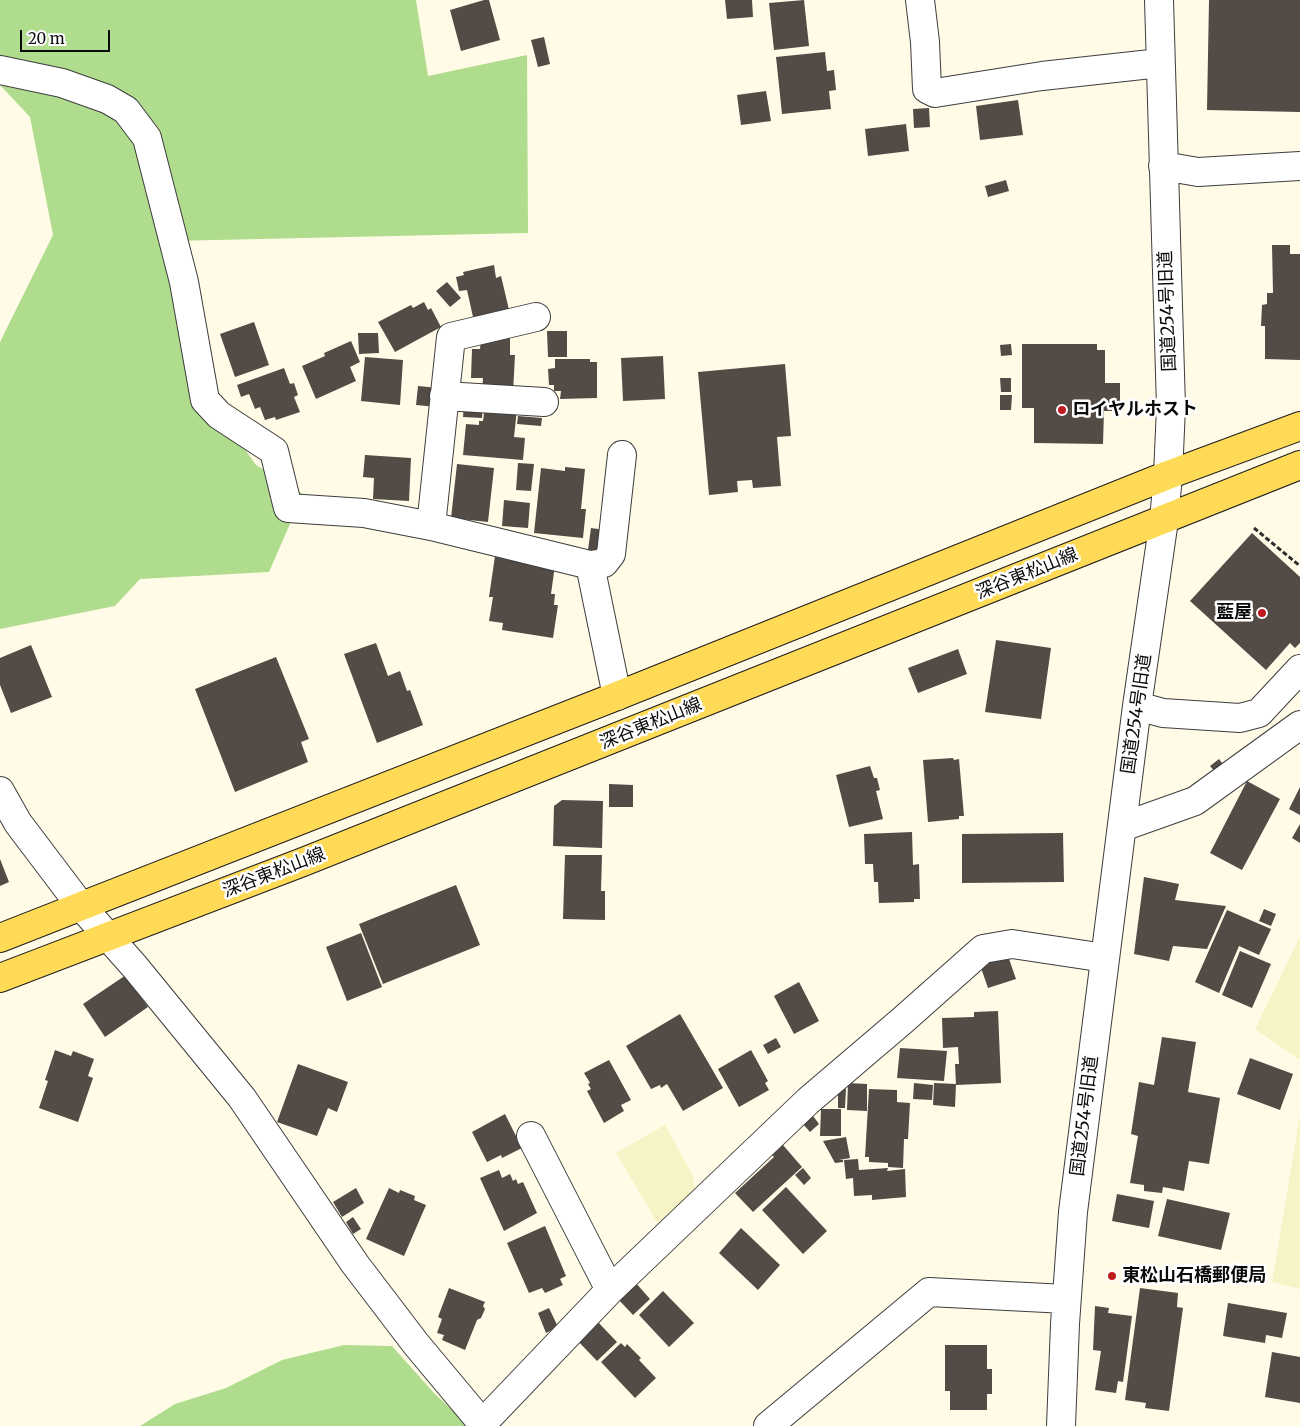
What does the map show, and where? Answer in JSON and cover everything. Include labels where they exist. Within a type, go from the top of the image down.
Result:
[{"type":"main road","points":[[0,938],[616,696],[1168,475],[1300,426]]},
{"type":"main road","name":"深谷東松山線","points":[[0,978],[303,862],[1300,465]]},
{"type":"street","points":[[920,0],[925,42],[927,89],[935,93],[1042,76],[1160,62]]},
{"type":"street","name":"国道254号旧道","points":[[1061,1426],[1066,1299],[1074,1212],[1137,706],[1164,520],[1168,475],[1171,407],[1159,0]]},
{"type":"street","points":[[0,70],[62,83],[107,98],[126,110],[147,138],[184,282],[205,400],[219,415],[274,451],[288,508],[364,513],[431,526],[590,565],[604,563],[611,554],[622,455]]},
{"type":"street","points":[[1163,166],[1198,172],[1300,166]]},
{"type":"street","points":[[431,526],[451,336],[536,317]]},
{"type":"street","points":[[444,396],[544,402]]},
{"type":"street","points":[[590,565],[616,696]]},
{"type":"street","points":[[1137,706],[1163,713],[1240,718],[1259,713],[1300,669]]},
{"type":"street","points":[[1122,827],[1195,801],[1300,725]]},
{"type":"street","points":[[0,791],[9,826],[141,975],[242,1098],[355,1264],[481,1425],[610,1290],[808,1101],[983,949],[1012,944],[1105,958]]},
{"type":"street","points":[[531,1136],[610,1290]]},
{"type":"street","points":[[768,1426],[929,1292],[1066,1299]]},
{"type":"path","points":[[1254,528],[1300,566]]},
{"type":"shaded area","points":[[1300,937],[1300,1060],[1255,1029]]},
{"type":"shaded area","points":[[1300,1115],[1300,1289],[1272,1282]]},
{"type":"shaded area","points":[[665,1125],[693,1176],[695,1187],[694,1196],[661,1229],[616,1153]]},
{"type":"green space","points":[[0,0],[416,0],[428,76],[527,55],[528,233],[171,241],[200,386],[256,465],[303,494],[269,572],[140,579],[115,606],[0,629],[0,342],[53,235],[30,117],[0,85]]},
{"type":"green space","points":[[344,1345],[392,1346],[434,1393],[469,1426],[140,1426],[175,1404],[226,1388],[282,1360]]},
{"type":"building","points":[[489,0],[500,40],[461,51],[450,10]]},
{"type":"building","points":[[725,0],[752,0],[753,17],[727,19]]},
{"type":"building","points":[[804,0],[809,46],[774,50],[769,3]]},
{"type":"building","points":[[1209,0],[1300,0],[1300,112],[1207,110]]},
{"type":"building","points":[[544,37],[550,64],[538,67],[531,40]]},
{"type":"building","points":[[825,52],[827,71],[834,70],[836,90],[829,91],[831,109],[782,114],[776,57]]},
{"type":"building","points":[[766,91],[771,121],[741,125],[737,95]]},
{"type":"building","points":[[1018,100],[1023,135],[980,140],[976,106]]},
{"type":"building","points":[[929,108],[930,127],[914,128],[913,109]]},
{"type":"building","points":[[906,124],[909,151],[868,156],[865,129]]},
{"type":"building","points":[[1006,180],[1009,191],[988,197],[985,186]]},
{"type":"building","points":[[1272,245],[1290,245],[1290,254],[1300,254],[1300,360],[1265,359],[1265,326],[1261,326],[1262,305],[1267,304],[1267,293],[1273,293]]},
{"type":"building","points":[[494,265],[496,278],[501,276],[510,314],[473,317],[467,290],[459,291],[456,277],[464,275],[463,272]]},
{"type":"building","points":[[447,282],[461,298],[450,307],[436,291]]},
{"type":"building","points":[[424,302],[428,310],[431,308],[441,327],[395,352],[378,322],[411,305],[413,308]]},
{"type":"building","points":[[254,322],[269,365],[235,377],[220,334]]},
{"type":"building","points":[[547,331],[567,331],[567,357],[548,357]]},
{"type":"building","points":[[358,333],[378,333],[379,353],[359,354]]},
{"type":"building","points":[[481,337],[510,338],[510,355],[515,355],[513,393],[482,391],[483,378],[471,378],[472,349],[480,349]]},
{"type":"building","points":[[351,341],[360,362],[350,367],[356,381],[316,399],[302,366],[325,356],[324,353]]},
{"type":"building","points":[[1011,344],[1012,355],[1001,356],[1000,345]]},
{"type":"building","points":[[1022,344],[1097,344],[1097,350],[1105,350],[1105,383],[1120,383],[1120,411],[1104,411],[1103,444],[1034,443],[1034,408],[1022,408]]},
{"type":"building","points":[[663,356],[665,399],[623,401],[621,358]]},
{"type":"building","points":[[365,357],[403,360],[400,405],[361,401]]},
{"type":"building","points":[[555,359],[590,359],[590,362],[597,362],[597,398],[560,399],[561,391],[554,391],[554,385],[549,385],[548,369],[555,368]]},
{"type":"building","points":[[785,364],[791,436],[777,437],[781,486],[753,488],[752,480],[737,481],[738,492],[709,495],[698,372]]},
{"type":"building","points":[[284,368],[290,384],[294,383],[298,395],[294,397],[300,412],[276,420],[275,417],[265,420],[260,407],[255,409],[249,394],[241,397],[237,385]]},
{"type":"building","points":[[1000,378],[1011,378],[1011,392],[1001,392]]},
{"type":"building","points":[[418,386],[438,388],[437,407],[416,405]]},
{"type":"building","points":[[1000,395],[1012,395],[1011,410],[1000,410]]},
{"type":"building","points":[[464,404],[483,406],[482,418],[463,417]]},
{"type":"building","points":[[485,406],[517,409],[514,437],[525,438],[523,460],[463,455],[466,424],[479,425],[479,421],[483,421]]},
{"type":"building","points":[[518,416],[542,418],[541,426],[517,424]]},
{"type":"building","points":[[365,455],[411,458],[409,501],[373,499],[374,478],[363,477]]},
{"type":"building","points":[[518,463],[534,464],[531,491],[516,490]]},
{"type":"building","points":[[457,464],[494,468],[488,522],[451,518]]},
{"type":"building","points":[[565,467],[585,469],[581,509],[586,509],[583,538],[534,533],[541,468],[565,471]]},
{"type":"building","points":[[504,500],[530,503],[528,528],[502,526]]},
{"type":"building","points":[[591,528],[605,530],[603,552],[588,550]]},
{"type":"building","points":[[1252,533],[1300,577],[1300,643],[1295,648],[1290,643],[1266,670],[1190,601]]},
{"type":"building","points":[[495,556],[555,565],[551,594],[555,594],[554,605],[558,605],[553,638],[502,630],[503,623],[489,621],[493,597],[489,597]]},
{"type":"building","points":[[996,640],[1051,648],[1041,719],[985,712]]},
{"type":"building","points":[[376,643],[388,676],[400,671],[407,691],[410,690],[423,725],[377,743],[344,654]]},
{"type":"building","points":[[31,645],[52,697],[11,713],[0,685],[0,658]]},
{"type":"building","points":[[958,649],[967,674],[918,693],[908,668]]},
{"type":"building","points":[[276,657],[309,739],[301,742],[308,762],[235,792],[195,689]]},
{"type":"building","points":[[953,758],[954,760],[959,759],[964,816],[959,816],[959,819],[928,822],[923,760]]},
{"type":"building","points":[[1219,759],[1225,767],[1217,774],[1210,766]]},
{"type":"building","points":[[870,766],[874,778],[877,778],[880,790],[876,791],[883,819],[849,827],[836,775]]},
{"type":"building","points":[[1247,781],[1280,799],[1242,870],[1210,853]]},
{"type":"building","points":[[609,784],[633,785],[633,807],[609,807]]},
{"type":"building","points":[[1300,787],[1300,815],[1289,809]]},
{"type":"building","points":[[562,800],[603,801],[602,848],[553,846],[554,806]]},
{"type":"building","points":[[1300,824],[1300,843],[1292,838]]},
{"type":"building","points":[[912,832],[913,865],[919,864],[920,899],[914,899],[914,902],[879,903],[878,882],[874,882],[873,864],[865,864],[864,834]]},
{"type":"building","points":[[1063,833],[1064,882],[962,883],[962,834]]},
{"type":"building","points":[[565,855],[602,855],[601,891],[605,891],[605,920],[563,919]]},
{"type":"building","points":[[0,859],[9,882],[0,886]]},
{"type":"building","points":[[1144,877],[1179,884],[1175,900],[1226,906],[1207,949],[1173,946],[1169,961],[1134,954]]},
{"type":"building","points":[[456,885],[480,945],[383,984],[359,924]]},
{"type":"building","points":[[1264,909],[1276,914],[1271,926],[1259,921]]},
{"type":"building","points":[[1227,910],[1271,929],[1259,955],[1239,946],[1219,993],[1195,982]]},
{"type":"building","points":[[361,933],[382,987],[347,1001],[326,947]]},
{"type":"building","points":[[1240,951],[1271,964],[1252,1008],[1222,995]]},
{"type":"building","points":[[1008,956],[1016,979],[988,988],[980,965]]},
{"type":"building","points":[[126,975],[148,1007],[105,1037],[83,1004]]},
{"type":"building","points":[[799,982],[819,1021],[794,1034],[774,996]]},
{"type":"building","points":[[998,1011],[1001,1083],[956,1085],[955,1064],[959,1064],[958,1047],[943,1048],[942,1018],[974,1017],[974,1012]]},
{"type":"building","points":[[680,1014],[723,1088],[683,1111],[667,1084],[661,1088],[660,1085],[651,1089],[626,1046]]},
{"type":"building","points":[[1162,1037],[1196,1042],[1188,1092],[1220,1098],[1209,1164],[1189,1161],[1184,1191],[1163,1187],[1162,1193],[1144,1191],[1144,1185],[1130,1183],[1138,1136],[1131,1134],[1139,1082],[1154,1085]]},
{"type":"building","points":[[776,1038],[781,1047],[768,1054],[763,1045]]},
{"type":"building","points":[[900,1048],[947,1051],[944,1081],[897,1078]]},
{"type":"building","points":[[55,1050],[71,1056],[73,1051],[94,1059],[88,1076],[93,1078],[78,1122],[39,1108],[48,1081],[45,1080]]},
{"type":"building","points":[[751,1050],[768,1081],[765,1083],[769,1090],[739,1107],[718,1069]]},
{"type":"building","points":[[1250,1058],[1293,1074],[1280,1110],[1237,1094]]},
{"type":"building","points":[[609,1060],[631,1100],[621,1105],[624,1111],[604,1123],[587,1091],[591,1089],[588,1084],[590,1083],[584,1073]]},
{"type":"building","points":[[298,1064],[348,1082],[337,1112],[328,1108],[317,1136],[277,1122]]},
{"type":"building","points":[[848,1083],[867,1084],[867,1111],[847,1110]]},
{"type":"building","points":[[914,1083],[933,1085],[932,1100],[913,1099]]},
{"type":"building","points":[[934,1083],[956,1084],[955,1107],[933,1105]]},
{"type":"building","points":[[846,1089],[845,1108],[838,1108],[838,1090]]},
{"type":"building","points":[[869,1089],[897,1090],[897,1102],[910,1103],[908,1139],[904,1139],[903,1168],[888,1167],[888,1163],[869,1162],[869,1157],[865,1157]]},
{"type":"building","points":[[821,1109],[841,1109],[841,1136],[820,1136]]},
{"type":"building","points":[[505,1114],[522,1148],[502,1158],[501,1155],[487,1162],[472,1132]]},
{"type":"building","points":[[813,1116],[819,1124],[810,1132],[803,1124]]},
{"type":"building","points":[[846,1137],[850,1158],[839,1160],[843,1160],[843,1162],[835,1163],[823,1141]]},
{"type":"building","points":[[783,1145],[802,1167],[753,1212],[735,1193],[774,1157],[772,1155]]},
{"type":"building","points":[[858,1159],[859,1170],[888,1168],[887,1171],[905,1169],[906,1197],[872,1200],[872,1195],[854,1196],[853,1178],[846,1179],[844,1160]]},
{"type":"building","points":[[803,1168],[811,1178],[804,1185],[795,1175]]},
{"type":"building","points":[[499,1170],[502,1178],[510,1174],[513,1181],[516,1179],[518,1184],[523,1182],[537,1213],[504,1231],[480,1178]]},
{"type":"building","points":[[786,1187],[827,1231],[803,1254],[762,1210]]},
{"type":"building","points":[[356,1188],[364,1203],[342,1217],[333,1202]]},
{"type":"building","points":[[389,1188],[399,1193],[400,1190],[415,1196],[414,1200],[426,1205],[404,1256],[366,1239]]},
{"type":"building","points":[[1117,1194],[1154,1201],[1149,1228],[1112,1221]]},
{"type":"building","points":[[1167,1199],[1230,1213],[1221,1250],[1158,1236]]},
{"type":"building","points":[[353,1217],[361,1229],[353,1234],[346,1222]]},
{"type":"building","points":[[545,1226],[566,1276],[560,1279],[563,1285],[545,1293],[542,1288],[529,1293],[507,1243]]},
{"type":"building","points":[[741,1228],[780,1265],[758,1290],[719,1253]]},
{"type":"building","points":[[635,1282],[650,1299],[633,1315],[618,1299]]},
{"type":"building","points":[[449,1288],[485,1302],[483,1306],[485,1309],[481,1318],[477,1320],[465,1350],[442,1340],[444,1335],[437,1333],[442,1319],[438,1317]]},
{"type":"building","points":[[1140,1288],[1178,1293],[1177,1307],[1183,1308],[1169,1411],[1145,1408],[1146,1403],[1125,1400]]},
{"type":"building","points":[[663,1291],[694,1323],[669,1347],[639,1315]]},
{"type":"building","points":[[1228,1303],[1287,1313],[1282,1338],[1266,1335],[1265,1343],[1223,1336]]},
{"type":"building","points":[[1095,1306],[1109,1308],[1108,1313],[1132,1316],[1123,1382],[1118,1381],[1116,1393],[1095,1390],[1101,1351],[1093,1350]]},
{"type":"building","points":[[549,1308],[558,1327],[546,1333],[538,1313]]},
{"type":"building","points":[[595,1319],[617,1342],[597,1361],[575,1338]]},
{"type":"building","points":[[621,1343],[625,1347],[627,1344],[641,1358],[639,1360],[656,1378],[635,1398],[601,1362]]},
{"type":"building","points":[[945,1345],[987,1345],[987,1369],[992,1369],[992,1394],[987,1394],[987,1410],[950,1410],[950,1391],[945,1391]]},
{"type":"building","points":[[1272,1352],[1300,1357],[1300,1403],[1265,1397]]},
{"type":"place","name":"ロイヤルホスト","points":[[1062,410]]},
{"type":"place","name":"藍屋","points":[[1262,613]]},
{"type":"place","name":"東松山石橋郵便局","points":[[1112,1276]]}]
